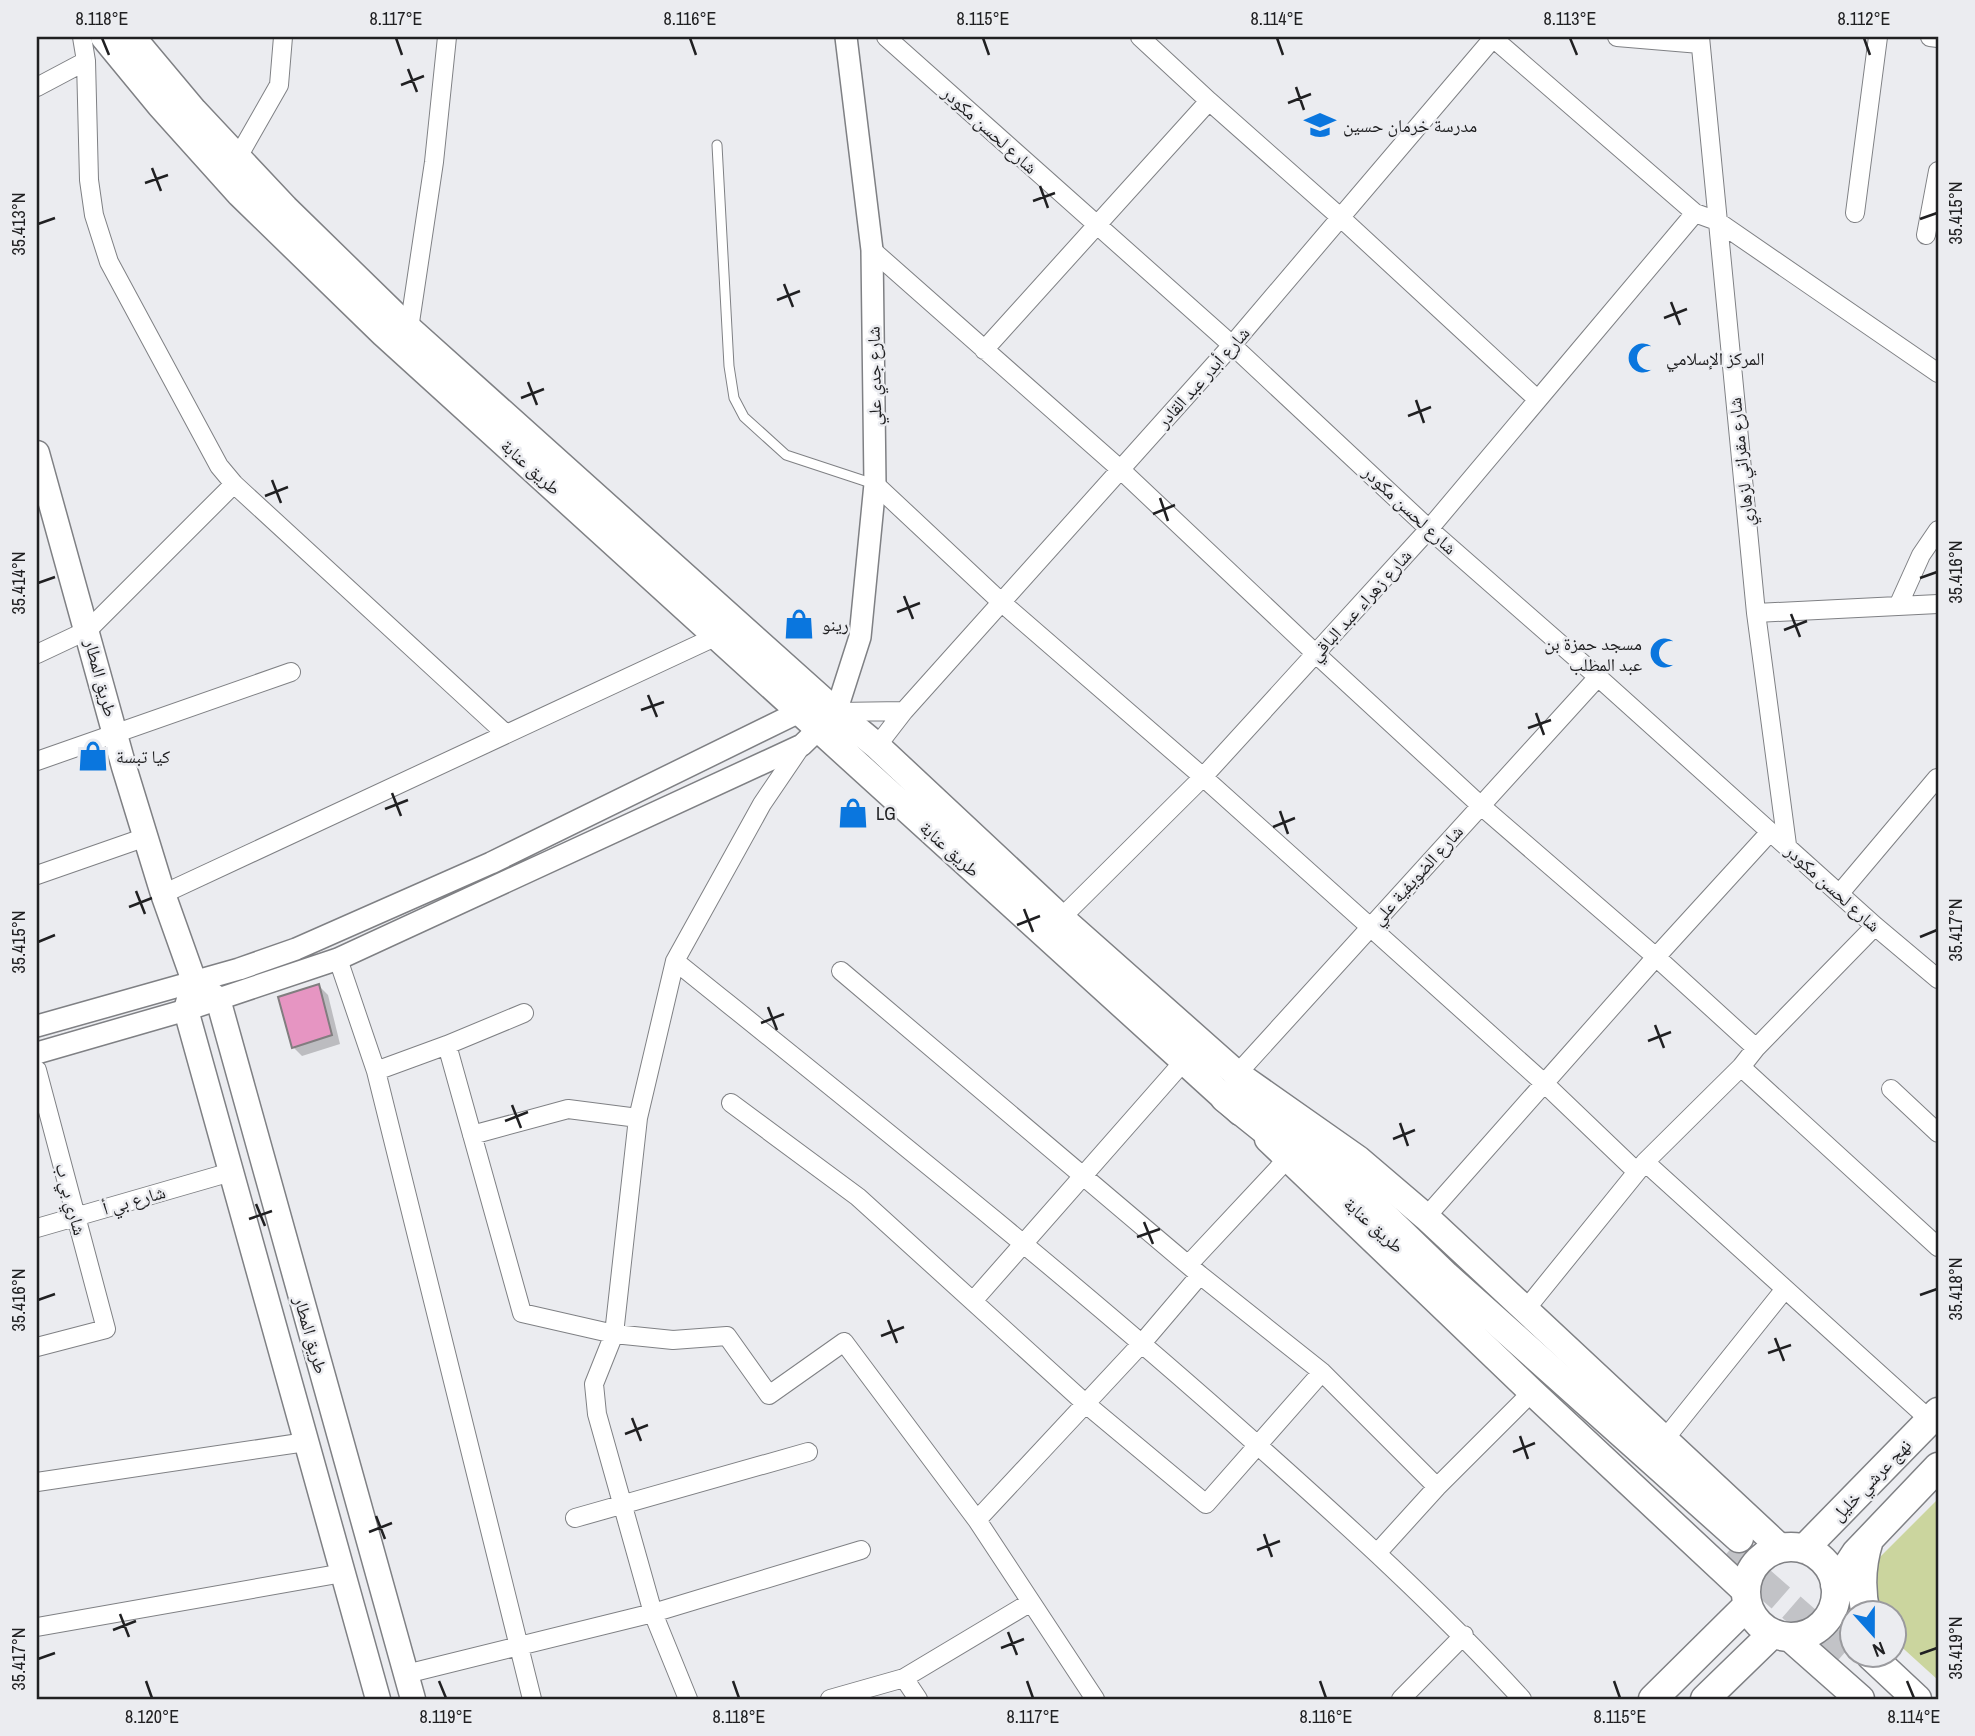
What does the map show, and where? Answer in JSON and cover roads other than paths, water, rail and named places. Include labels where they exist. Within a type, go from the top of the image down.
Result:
[{"type":"highway","name":"طريق عنابة","points":[[1231,1086],[1446,1276],[1733,1545]]},
{"type":"highway","name":"نهج عرشي خليل","points":[[1793,1549],[1934,1416]]},
{"type":"highway","points":[[1705,1699],[1742,1663],[1782,1636],[1802,1636],[1822,1625],[1841,1598],[1856,1553],[1938,1467]]},
{"type":"highway","points":[[1864,1600],[1862,1571],[1869,1539]]},
{"type":"highway","points":[[1841,1598],[1828,1567],[1814,1553],[1793,1549],[1760,1559],[1752,1569],[1746,1598],[1752,1618],[1761,1627],[1782,1636],[1860,1699]]},
{"type":"highway","points":[[1653,1699],[1746,1598]]},
{"type":"highway","points":[[1742,1663],[1765,1652],[1783,1649],[1801,1653],[1816,1661]]},
{"type":"highway","points":[[1909,1668],[1938,1696]]},
{"type":"highway","points":[[1871,1670],[1894,1699]]},
{"type":"highway","points":[[1877,1670],[1917,1699]]},
{"type":"main road","name":"طريق عنابة","points":[[104,37],[160,105],[240,194],[383,334],[1184,1060],[1231,1086]]},
{"type":"main road","name":"طريق عنابة","points":[[132,37],[194,111],[285,208],[819,729],[877,746],[1061,918],[1231,1086]]},
{"type":"main road","name":"طريق المطار","points":[[37,453],[46,519],[88,630],[163,894],[194,981]]},
{"type":"main road","points":[[186,1010],[194,981],[218,999]]},
{"type":"main road","name":"طريق المطار","points":[[218,999],[413,1699]]},
{"type":"main road","name":"طريق المطار","points":[[186,1010],[378,1699]]},
{"type":"main road","points":[[1231,1086],[1288,1158],[1746,1598]]},
{"type":"main road","points":[[1231,1086],[1358,1159],[1426,1217],[1664,1440],[1793,1549]]},
{"type":"street","points":[[82,37],[86,61],[89,180],[94,215],[109,262],[219,466],[234,484],[506,734]]},
{"type":"street","points":[[238,157],[279,85],[283,37]]},
{"type":"street","points":[[409,328],[434,162],[447,37]]},
{"type":"street","name":"شارع جدي علي","points":[[819,729],[860,637],[876,484],[872,250],[846,37]]},
{"type":"street","name":"شارع لحسن مكودر","points":[[886,37],[1232,345],[1429,529],[1938,979]]},
{"type":"street","points":[[1140,37],[1537,399]]},
{"type":"street","points":[[1494,37],[1695,212],[1717,221],[1938,373]]},
{"type":"street","name":"شارع أبدر عبد القادر","points":[[877,746],[904,711],[1232,345],[1494,37]]},
{"type":"street","points":[[1617,37],[1700,41]]},
{"type":"street","points":[[1856,213],[1878,37]]},
{"type":"street","points":[[1930,37],[1938,38]]},
{"type":"street","name":"شارع مقراني لزهاري","points":[[1700,41],[1756,613],[1787,845]]},
{"type":"street","points":[[37,87],[86,61]]},
{"type":"street","points":[[985,350],[1209,101]]},
{"type":"street","points":[[1926,235],[1938,171]]},
{"type":"street","name":"شارع زهراء عبد الباقي","points":[[1061,918],[1203,777],[1429,529],[1695,212]]},
{"type":"street","points":[[872,250],[1120,469],[1480,804],[1756,1048]]},
{"type":"street","points":[[37,653],[88,630],[234,484]]},
{"type":"street","points":[[876,484],[1001,602],[1203,777],[1544,1083],[1934,1416]]},
{"type":"street","points":[[1898,606],[1921,555],[1938,530]]},
{"type":"street","points":[[1756,613],[1938,604]]},
{"type":"street","points":[[163,894],[717,636]]},
{"type":"street","points":[[37,761],[291,672]]},
{"type":"street","name":"شارع الضويفية علي","points":[[1231,1086],[1480,804],[1598,677]]},
{"type":"street","points":[[37,1053],[186,1010],[338,959],[819,729],[904,711]]},
{"type":"street","points":[[37,1026],[239,970],[296,949],[491,863],[799,712]]},
{"type":"street","points":[[688,1699],[653,1613],[597,1413],[594,1384],[614,1334],[638,1118],[675,961],[762,804],[819,729]]},
{"type":"street","points":[[1840,893],[1937,778],[1938,780]]},
{"type":"street","points":[[1426,1217],[1770,832]]},
{"type":"street","points":[[37,875],[146,837]]},
{"type":"street","points":[[1526,1309],[1641,1167],[1875,926]]},
{"type":"street","points":[[338,959],[376,1071],[532,1699]]},
{"type":"street","points":[[675,961],[1024,1242],[1143,1342],[1378,1552],[1464,1635],[1522,1699]]},
{"type":"street","points":[[841,971],[1194,1270],[1322,1372],[1437,1487]]},
{"type":"street","points":[[376,1071],[524,1013]]},
{"type":"street","points":[[447,1045],[522,1313],[614,1334],[673,1340],[727,1336],[769,1395],[844,1342],[976,1520],[1095,1699]]},
{"type":"street","points":[[973,1301],[1184,1060]]},
{"type":"street","points":[[1741,1067],[1938,1247]]},
{"type":"street","name":"شاري بي ب","points":[[37,1070],[106,1329],[37,1347]]},
{"type":"street","points":[[1891,1089],[1938,1133]]},
{"type":"street","points":[[731,1103],[858,1197],[1086,1404],[1206,1504],[1322,1372]]},
{"type":"street","points":[[472,1135],[568,1109],[638,1118]]},
{"type":"street","points":[[976,1520],[1143,1342],[1194,1270],[1288,1158]]},
{"type":"street","name":"شارع بي أ","points":[[37,1228],[231,1172]]},
{"type":"street","points":[[1664,1440],[1785,1289]]},
{"type":"street","points":[[1378,1552],[1437,1487],[1532,1392]]},
{"type":"street","points":[[37,1482],[306,1442]]},
{"type":"street","points":[[575,1517],[808,1452]]},
{"type":"street","points":[[406,1674],[653,1613],[861,1550]]},
{"type":"street","points":[[37,1627],[343,1573]]},
{"type":"street","points":[[830,1699],[904,1678],[1031,1602]]},
{"type":"street","points":[[1401,1699],[1464,1635]]},
{"type":"street","points":[[904,1678],[918,1699]]},
{"type":"lane","points":[[717,145],[729,366],[734,398],[744,417],[786,455],[876,484]]},
{"type":"tunnel","points":[[1728,1552],[1839,1649]]},
{"type":"place","name":"مدرسة خرمان حسين","points":[[1320,125]]},
{"type":"place","name":"المركز الإسلامي","points":[[1643,358]]},
{"type":"place","name":"رينو","points":[[799,624]]},
{"type":"place","name":"مسجد حمزة بن عبد المطلب","points":[[1665,653]]},
{"type":"place","name":"كيا تبسة","points":[[93,756]]},
{"type":"place","name":"LG","points":[[853,813]]}]
